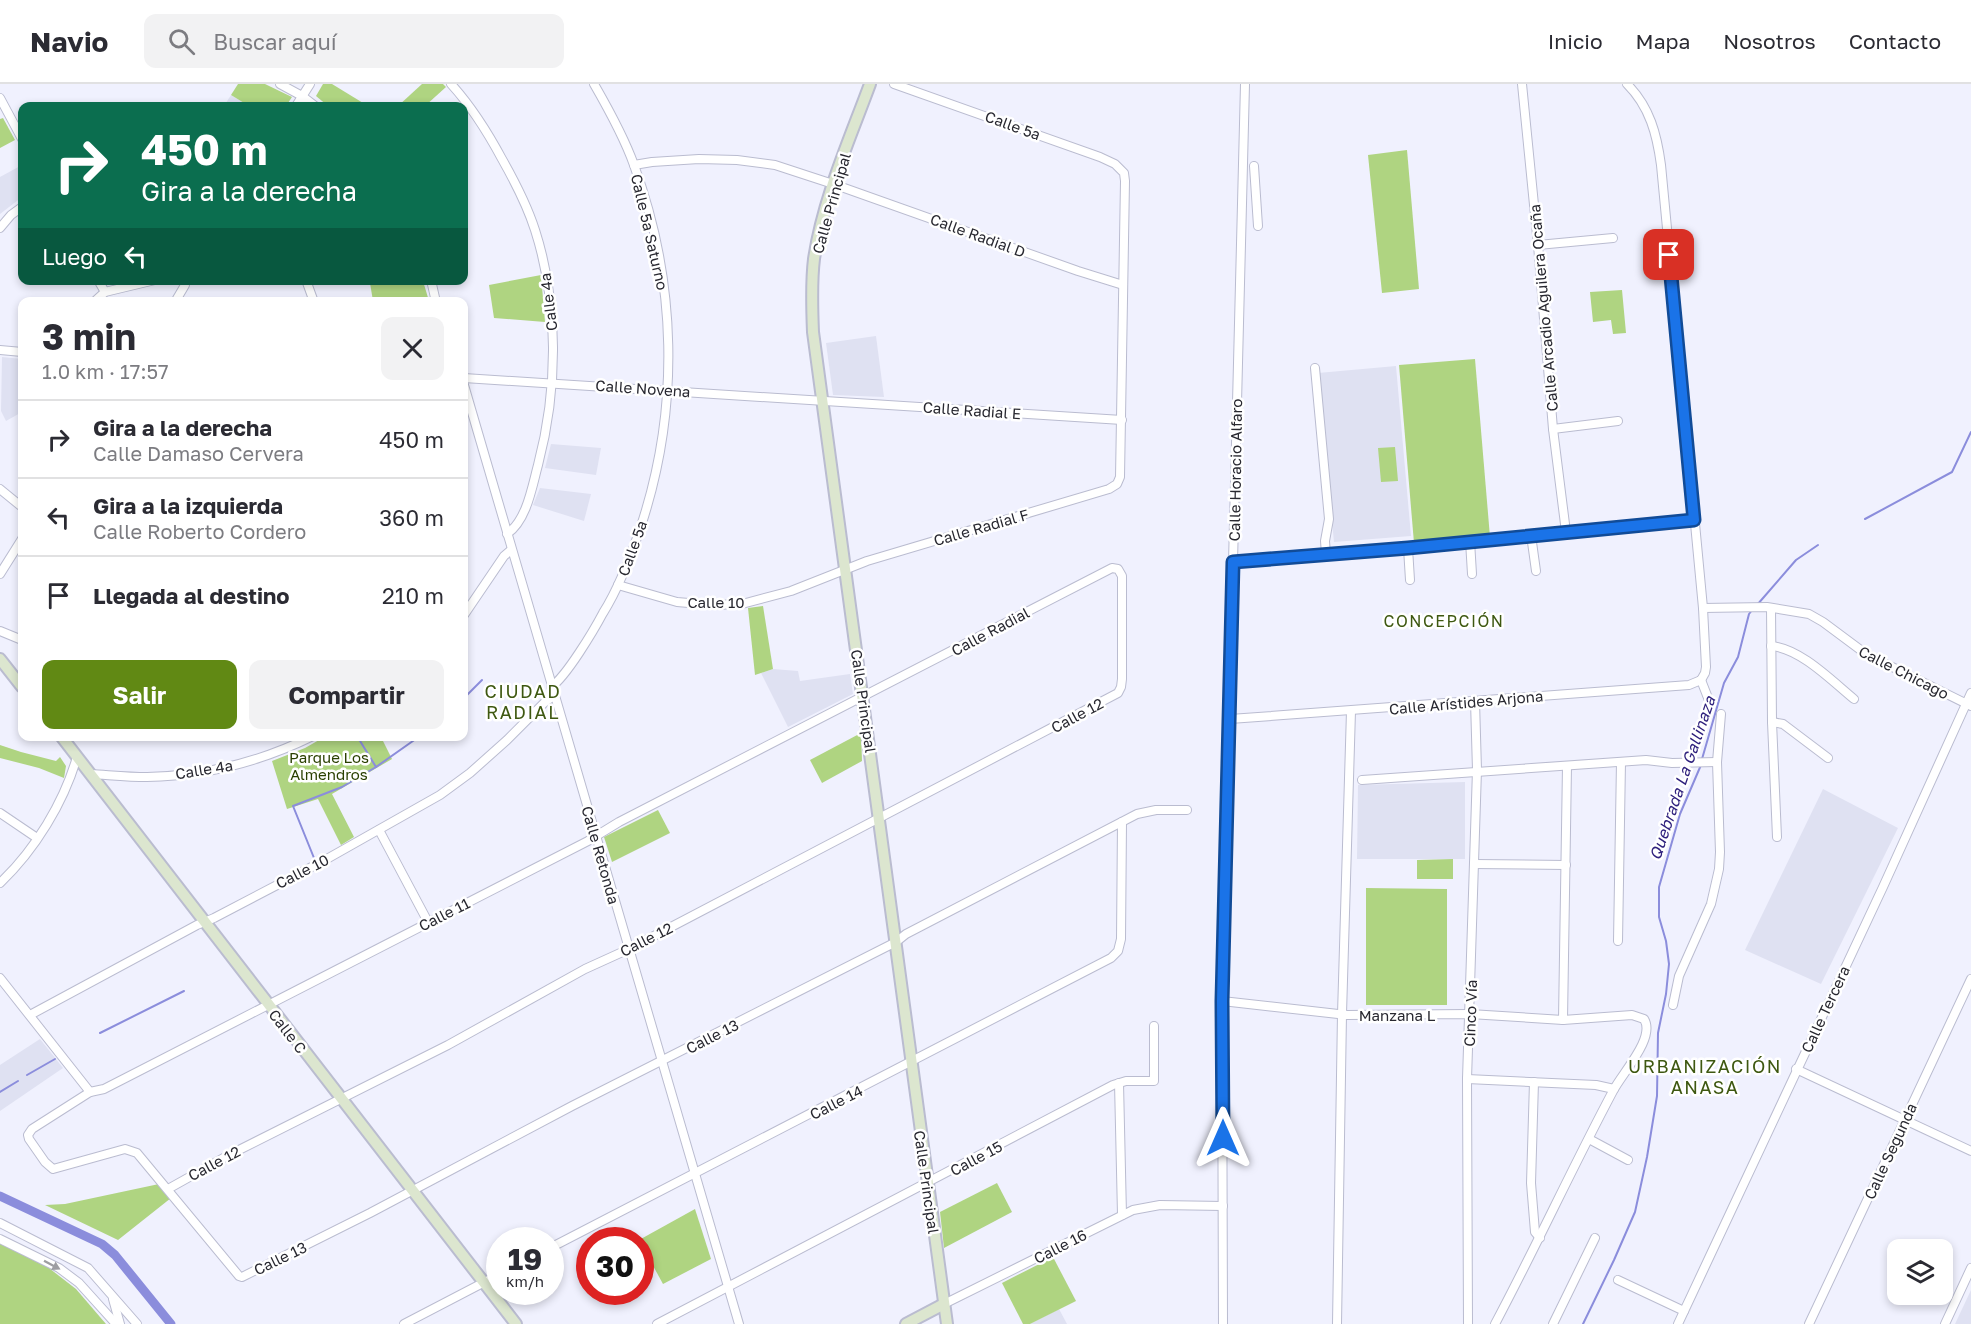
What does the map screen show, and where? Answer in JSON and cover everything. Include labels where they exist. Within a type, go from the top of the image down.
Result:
[{"type":"street","points":[[280,84],[310,102]]},
{"type":"street","points":[[298,102],[310,84]]},
{"type":"street","name":"Calle 4a","points":[[451,84],[467,102]]},
{"type":"street","name":"Calle 5a Saturno","points":[[594,84],[634,165],[651,221],[664,283],[669,340],[669,390]]},
{"type":"street","name":"Calle Principal","points":[[870,84],[833,184],[819,236],[812,279],[813,332],[947,1324]]},
{"type":"street","name":"Calle 5a","points":[[894,84],[1100,157],[1121,169],[1125,177],[1123,285]]},
{"type":"street","name":"Calle Horacio Alfaro","points":[[1223,1324],[1222,1001],[1245,84]]},
{"type":"street","name":"Calle Arcadio Aguilera Ocaña","points":[[1522,84],[1553,429],[1566,532]]},
{"type":"street","points":[[1627,84],[1645,108],[1655,128],[1657,139],[1702,608],[1706,667],[1701,680],[1710,703]]},
{"type":"street","points":[[0,98],[18,132]]},
{"type":"street","name":"Calle 4a","points":[[468,103],[494,143],[519,190],[535,230],[548,283],[552,382],[544,443],[532,487],[515,528],[507,534]]},
{"type":"street","name":"Calle Radial D","points":[[634,165],[699,159],[737,160],[775,165],[1123,285]]},
{"type":"street","points":[[1254,166],[1258,226]]},
{"type":"street","points":[[1243,177],[1254,177]]},
{"type":"street","points":[[0,228],[18,210]]},
{"type":"street","points":[[1538,245],[1613,238]]},
{"type":"street","points":[[101,285],[105,292]]},
{"type":"street","points":[[100,297],[105,292],[134,285]]},
{"type":"street","points":[[1122,420],[1123,285]]},
{"type":"street","points":[[0,350],[18,352]]},
{"type":"street","points":[[1315,368],[1329,519],[1325,541],[1326,554]]},
{"type":"street","name":"Calle Novena","points":[[468,378],[823,401]]},
{"type":"street","name":"Calle 5a","points":[[551,687],[590,635],[618,585],[636,541],[655,477],[669,390]]},
{"type":"street","name":"Calle Retonda","points":[[468,399],[739,1324]]},
{"type":"street","name":"Calle Radial E","points":[[823,401],[1122,420]]},
{"type":"street","name":"Calle Radial F","points":[[846,570],[867,561],[1109,489],[1117,484],[1120,477],[1122,420]]},
{"type":"street","points":[[1553,429],[1618,422]]},
{"type":"street","points":[[0,489],[18,504]]},
{"type":"street","points":[[1233,562],[1408,548],[1694,520]]},
{"type":"street","points":[[1532,535],[1536,571]]},
{"type":"street","points":[[1470,541],[1472,574]]},
{"type":"street","points":[[0,574],[18,545]]},
{"type":"street","points":[[1408,548],[1410,580]]},
{"type":"street","points":[[468,609],[504,556],[511,550]]},
{"type":"street","name":"Calle Radial","points":[[864,698],[1105,571],[1118,568],[1122,576],[1121,687]]},
{"type":"street","name":"Calle 10","points":[[618,585],[677,602],[712,605],[742,604],[780,595],[846,570]]},
{"type":"street","name":"Calle Chicago","points":[[1702,608],[1753,607],[1809,614],[1866,654],[1969,705]]},
{"type":"street","points":[[1769,608],[1777,837]]},
{"type":"street","points":[[0,631],[18,638]]},
{"type":"street","points":[[1772,645],[1786,649],[1804,659],[1854,699]]},
{"type":"street","points":[[0,658],[18,682]]},
{"type":"street","name":"Calle Arístides Arjona","points":[[1230,719],[1689,685],[1701,680]]},
{"type":"street","name":"Calle 12","points":[[168,1189],[340,1097],[448,1044],[585,969],[629,949],[1111,697],[1121,687]]},
{"type":"street","name":"Calle Tercera","points":[[1678,1324],[1969,705],[1971,693]]},
{"type":"street","name":"Calle 10","points":[[30,1015],[379,830],[440,795],[470,773],[554,696]]},
{"type":"street","name":"Calle 11","points":[[168,1189],[137,1153],[130,1149],[53,1169],[31,1143],[28,1135],[32,1129],[90,1092],[104,1089],[596,836],[619,822],[864,698]]},
{"type":"street","name":"Cinco Vía","points":[[1468,1324],[1467,1079],[1477,770],[1475,701]]},
{"type":"street","points":[[1337,1324],[1348,1014],[1351,711]]},
{"type":"street","points":[[1673,1005],[1678,976],[1710,904],[1719,869],[1720,852],[1713,762],[1721,714]]},
{"type":"street","points":[[1772,722],[1783,724],[1828,758]]},
{"type":"street","name":"Calle C","points":[[65,741],[516,1324]]},
{"type":"street","name":"Calle 4a","points":[[91,774],[147,777],[207,771],[279,752],[302,741]]},
{"type":"street","points":[[0,883],[37,838],[70,783],[77,757]]},
{"type":"street","points":[[1362,780],[1477,770],[1646,760],[1713,762]]},
{"type":"street","points":[[1618,941],[1621,762]]},
{"type":"street","points":[[1563,1020],[1567,766]]},
{"type":"street","name":"Calle 13","points":[[168,1189],[240,1277],[370,1213],[663,1060],[896,942],[906,934],[1122,822],[1145,812],[1187,810]]},
{"type":"street","points":[[0,813],[37,838]]},
{"type":"street","name":"Calle 14","points":[[564,1241],[1111,958],[1118,951],[1121,939],[1122,822]]},
{"type":"street","points":[[379,830],[428,922]]},
{"type":"street","points":[[1474,864],[1566,865]]},
{"type":"street","points":[[0,978],[90,1092]]},
{"type":"street","name":"Calle Segunda","points":[[1809,1324],[1971,979]]},
{"type":"street","name":"Manzana L","points":[[1222,1001],[1348,1014],[1470,1014],[1563,1020],[1632,1015],[1644,1019],[1647,1028],[1643,1043],[1614,1089]]},
{"type":"street","name":"Calle 15","points":[[657,1324],[1119,1083],[1154,1080],[1154,1026]]},
{"type":"street","points":[[1796,1069],[1971,1151]]},
{"type":"street","points":[[1467,1079],[1596,1085],[1614,1089],[1495,1324]]},
{"type":"street","points":[[1534,1082],[1531,1183],[1535,1232],[1540,1238]]},
{"type":"street","points":[[1119,1083],[1122,1215]]},
{"type":"street","points":[[1589,1139],[1628,1160]]},
{"type":"street","name":"Calle 16","points":[[906,1324],[1122,1215],[1148,1206],[1223,1206]]},
{"type":"street","points":[[0,1223],[88,1268],[137,1324]]},
{"type":"street","points":[[1553,1324],[1595,1238]]},
{"type":"street","points":[[0,1239],[59,1268],[79,1283],[118,1324]]},
{"type":"street","points":[[1945,1324],[1971,1268]]},
{"type":"street","points":[[1618,1280],[1684,1311]]},
{"type":"street","points":[[404,1324],[485,1282]]},
{"type":"street","points":[[108,1290],[117,1309],[118,1324]]},
{"type":"shaded area","points":[[231,95],[242,102],[227,102]]},
{"type":"shaded area","points":[[18,167],[18,200],[0,214],[0,177]]},
{"type":"shaded area","points":[[876,336],[884,397],[833,395],[826,343]]},
{"type":"shaded area","points":[[2,357],[18,359],[18,414],[6,421],[1,411]]},
{"type":"shaded area","points":[[1396,366],[1411,536],[1334,542],[1318,373]]},
{"type":"shaded area","points":[[551,444],[601,448],[596,475],[545,468]]},
{"type":"shaded area","points":[[540,488],[591,494],[584,521],[533,505]]},
{"type":"shaded area","points":[[773,669],[798,671],[800,681],[850,674],[853,694],[788,727],[761,673]]},
{"type":"shaded area","points":[[1465,782],[1465,859],[1357,859],[1358,785]]},
{"type":"shaded area","points":[[1823,789],[1898,828],[1821,984],[1745,950]]},
{"type":"shaded area","points":[[40,1039],[63,1068],[0,1111],[0,1065]]},
{"type":"shaded area","points":[[1971,1290],[1971,1324],[1955,1324]]},
{"type":"shaded area","points":[[1059,1309],[1067,1324],[1030,1324]]},
{"type":"green space","points":[[238,84],[265,84],[292,97],[289,102],[242,102],[231,95]]},
{"type":"green space","points":[[323,84],[332,84],[361,102],[323,102],[316,96]]},
{"type":"green space","points":[[422,84],[443,84],[446,87],[429,102],[402,102]]},
{"type":"green space","points":[[3,118],[15,140],[0,148],[0,119]]},
{"type":"green space","points":[[1407,150],[1419,289],[1382,293],[1368,155]]},
{"type":"green space","points":[[541,275],[545,322],[494,318],[489,285]]},
{"type":"green space","points":[[370,285],[424,285],[428,297],[372,297]]},
{"type":"green space","points":[[1622,290],[1626,333],[1613,334],[1611,320],[1593,322],[1590,292]]},
{"type":"green space","points":[[1475,359],[1490,537],[1414,543],[1399,365]]},
{"type":"green space","points":[[1395,447],[1398,481],[1381,482],[1378,448]]},
{"type":"green space","points":[[763,606],[773,669],[755,675],[748,608]]},
{"type":"green space","points":[[861,733],[862,761],[822,783],[810,760]]},
{"type":"green space","name":"Parque Los Almendros","points":[[317,741],[383,741],[392,759],[332,794],[354,837],[341,845],[318,799],[287,809],[272,761]]},
{"type":"green space","points":[[0,745],[56,761],[60,757],[66,766],[64,778],[39,768],[0,758]]},
{"type":"green space","points":[[658,810],[670,833],[612,862],[604,837]]},
{"type":"green space","points":[[1453,859],[1453,879],[1417,879],[1417,860]]},
{"type":"green space","points":[[1366,888],[1447,889],[1447,1005],[1366,1005]]},
{"type":"green space","points":[[997,1183],[1012,1212],[944,1248],[940,1212]]},
{"type":"green space","points":[[159,1184],[171,1198],[118,1240],[45,1205],[65,1204]]},
{"type":"green space","points":[[695,1209],[711,1259],[663,1284],[654,1268],[654,1232]]},
{"type":"green space","points":[[0,1243],[45,1265],[76,1289],[106,1324],[0,1324]]},
{"type":"green space","points":[[1053,1257],[1076,1301],[1030,1324],[1023,1324],[1002,1283]]},
{"type":"waterway","name":"Quebrada La Gallinaza","points":[[1865,519],[1952,472],[1971,432]]},
{"type":"waterway","name":"Quebrada La Gallinaza","points":[[1757,605],[1796,560],[1818,545]]},
{"type":"waterway","name":"Quebrada La Gallinaza","points":[[1702,759],[1724,683],[1738,657],[1749,614],[1753,609]]},
{"type":"waterway","points":[[468,694],[482,680]]},
{"type":"waterway","points":[[314,858],[293,806],[342,787],[376,767],[360,741]]},
{"type":"waterway","points":[[376,767],[413,741]]},
{"type":"waterway","name":"Quebrada La Gallinaza","points":[[1583,1324],[1635,1212],[1647,1157],[1657,1096],[1658,1033],[1669,964],[1666,941],[1659,917],[1659,887],[1680,814],[1701,765]]},
{"type":"waterway","points":[[100,1033],[184,991]]},
{"type":"waterway","points":[[27,1075],[55,1059]]},
{"type":"waterway","points":[[0,1092],[18,1081]]},
{"type":"waterway","points":[[0,1196],[102,1244],[115,1255],[171,1324]]},
{"type":"district","name":"CONCEPCIÓN","points":[[1444,621]]},
{"type":"district","name":"CIUDAD RADIAL","points":[[523,701]]},
{"type":"district","name":"URBANIZACIÓN ANASA","points":[[1705,1076]]},
{"type":"route","points":[[1223,1138],[1222,1001],[1233,562],[1408,548],[1694,520],[1669,255]]}]
